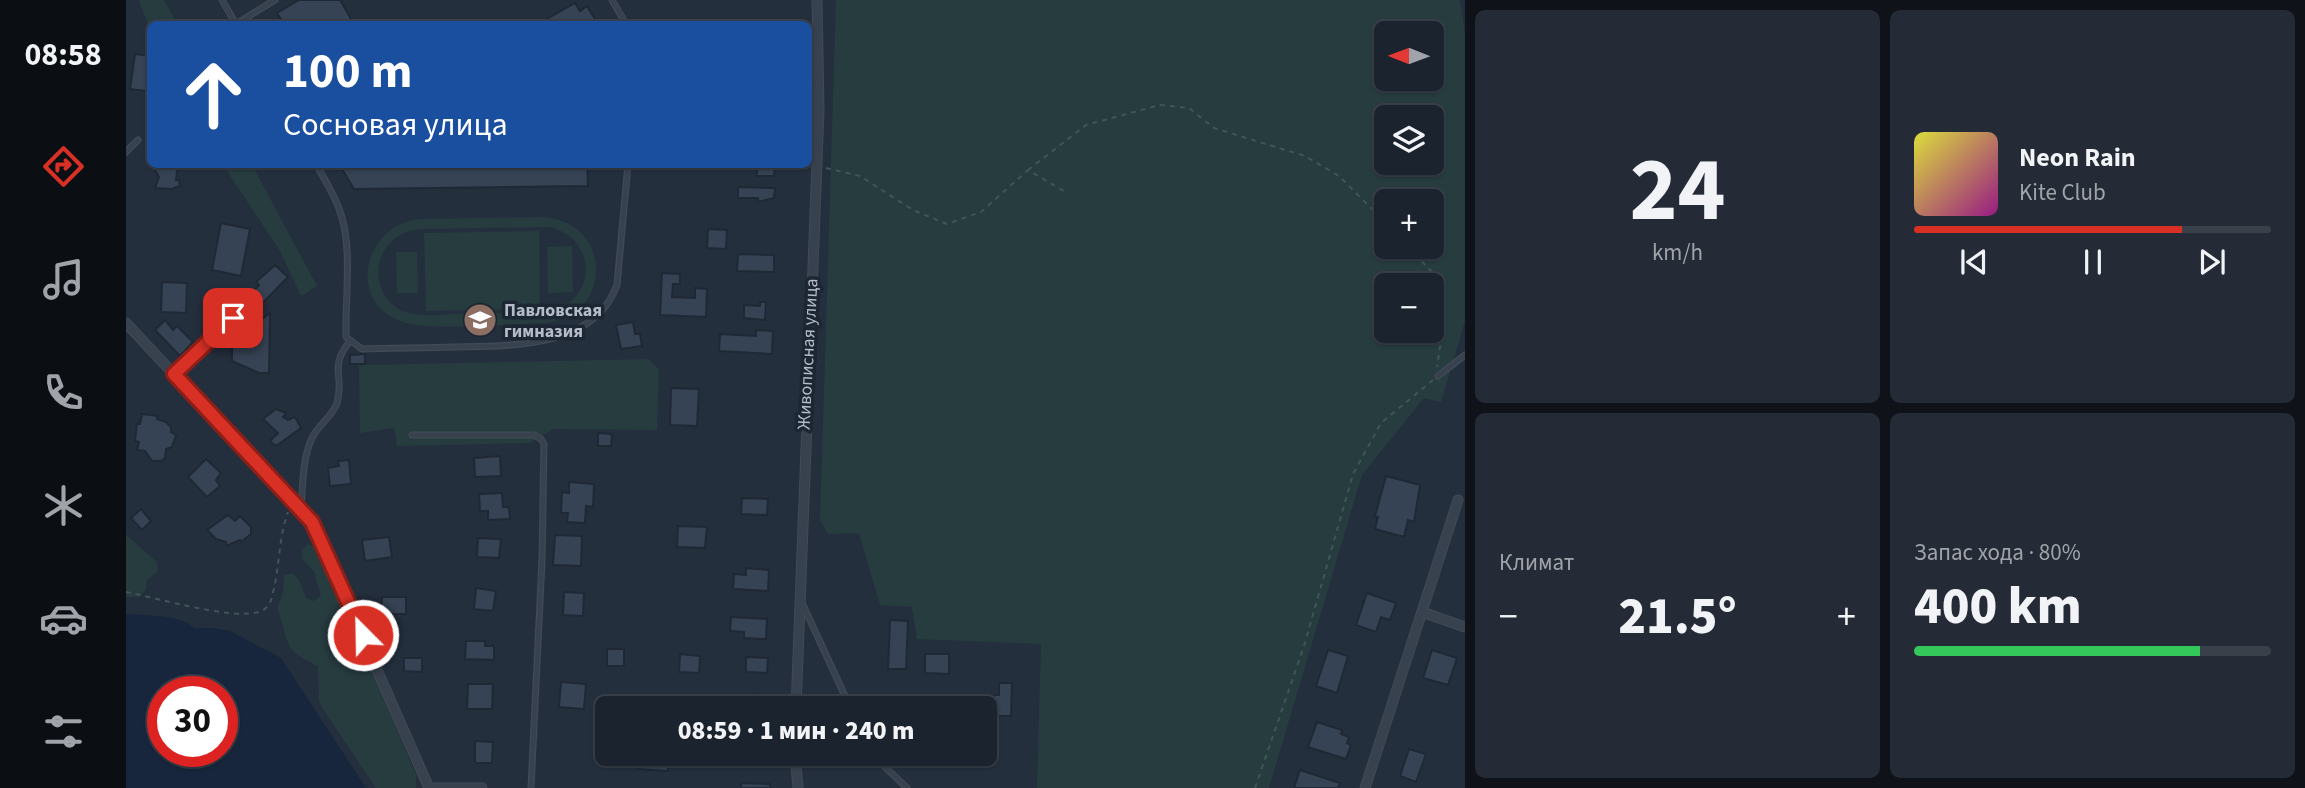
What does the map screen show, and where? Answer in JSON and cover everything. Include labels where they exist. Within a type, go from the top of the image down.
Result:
[{"type":"street","name":"Живописная улица","points":[[797,696],[802,602],[800,555],[817,166],[817,0]]},
{"type":"street","points":[[126,323],[312,522],[431,788],[482,788]]},
{"type":"street","points":[[1365,788],[1458,500]]},
{"type":"street","points":[[1422,612],[1465,627]]},
{"type":"street","points":[[796,766],[798,788]]},
{"type":"lane","points":[[222,0],[234,21]]},
{"type":"lane","points":[[241,21],[275,0]]},
{"type":"lane","points":[[612,0],[624,21]]},
{"type":"lane","points":[[126,152],[138,140]]},
{"type":"lane","points":[[318,168],[334,196],[345,227],[346,337],[362,349],[512,346],[560,336],[592,321],[613,298],[620,272],[628,168]]},
{"type":"lane","points":[[174,374],[233,318]]},
{"type":"lane","points":[[297,505],[307,452],[318,427],[334,410],[338,401],[338,355],[349,341]]},
{"type":"lane","points":[[1438,376],[1465,355]]},
{"type":"lane","points":[[412,435],[534,435],[544,444],[542,561],[531,788]]},
{"type":"lane","points":[[802,602],[846,696]]},
{"type":"lane","points":[[885,766],[907,788]]},
{"type":"path","points":[[817,166],[860,176],[914,210],[947,224],[981,212],[1002,191],[1086,125],[1160,105],[1189,108],[1214,128],[1305,156],[1339,176],[1374,211]]},
{"type":"path","points":[[1028,170],[1067,193]]},
{"type":"path","points":[[1255,788],[1304,646],[1353,474],[1381,423],[1438,376],[1436,361],[1445,314],[1432,272],[1420,259]]},
{"type":"path","points":[[126,592],[226,612],[260,612],[266,608],[273,595],[283,526],[297,505]]},
{"type":"green space","points":[[139,0],[164,0],[175,21],[147,21]]},
{"type":"green space","points":[[836,0],[1460,0],[1465,34],[1465,321],[1441,402],[1424,398],[1362,475],[1269,788],[1037,788],[1041,644],[917,639],[912,607],[880,605],[859,533],[828,534],[820,520]]},
{"type":"green space","points":[[225,168],[254,168],[317,286],[301,296],[280,251]]},
{"type":"green space","points":[[543,217],[566,223],[583,235],[593,251],[596,269],[593,288],[584,304],[568,317],[545,323],[449,327],[400,321],[383,311],[372,297],[368,281],[369,264],[375,248],[386,235],[401,224],[420,219]],"holes":[[[550,227],[567,234],[578,245],[584,258],[586,272],[582,286],[574,298],[561,307],[544,312],[411,314],[391,303],[379,281],[379,263],[388,244],[402,234],[414,230]]]},
{"type":"green space","points":[[539,231],[540,309],[426,311],[424,233]]},
{"type":"green space","points":[[572,246],[573,292],[548,293],[547,247]]},
{"type":"green space","points":[[396,252],[417,252],[418,293],[397,293]]},
{"type":"green space","points":[[649,359],[659,370],[657,430],[553,429],[530,443],[397,446],[394,428],[360,433],[359,365]]},
{"type":"green space","points":[[126,535],[157,562],[158,571],[147,580],[146,590],[139,597],[126,597]]},
{"type":"green space","points":[[308,544],[316,548],[331,573],[416,775],[416,788],[376,788],[319,701],[318,666],[295,653],[288,643],[277,608],[283,592],[284,575],[293,573],[306,598],[314,601],[321,596],[314,571],[302,559],[302,550]]},
{"type":"water","points":[[126,614],[162,616],[181,620],[194,628],[230,631],[281,658],[366,788],[126,788]]},
{"type":"building","points":[[299,0],[340,0],[352,21],[282,21],[277,13]]},
{"type":"building","points":[[575,3],[580,11],[587,6],[596,21],[543,21]]},
{"type":"building","points":[[135,54],[147,56],[146,91],[130,89]]},
{"type":"building","points":[[178,168],[176,180],[179,180],[180,186],[172,189],[155,188],[159,177],[155,170]]},
{"type":"building","points":[[341,168],[587,168],[588,186],[354,189]]},
{"type":"building","points":[[757,168],[775,168],[774,176],[757,176]]},
{"type":"building","points":[[738,187],[775,188],[774,198],[758,202],[758,198],[738,198]]},
{"type":"building","points":[[221,223],[250,229],[241,276],[212,270]]},
{"type":"building","points":[[708,229],[727,230],[726,249],[707,248]]},
{"type":"building","points":[[738,254],[774,255],[774,272],[737,271]]},
{"type":"building","points":[[275,265],[288,277],[240,326],[227,312],[249,290],[254,291],[259,285],[256,282]]},
{"type":"building","points":[[662,273],[680,274],[680,284],[673,284],[672,297],[695,298],[695,288],[707,289],[706,317],[660,315]]},
{"type":"building","points":[[162,282],[187,283],[186,313],[161,312]]},
{"type":"building","points":[[760,302],[766,302],[765,320],[744,318],[744,305],[760,306]]},
{"type":"building","points":[[270,313],[269,373],[259,373],[232,361],[232,341]]},
{"type":"building","points":[[165,320],[173,330],[177,326],[193,342],[180,356],[155,330]]},
{"type":"building","points":[[633,322],[635,334],[640,334],[642,346],[621,349],[616,325]]},
{"type":"building","points":[[756,330],[773,331],[772,354],[719,351],[720,334],[756,336]]},
{"type":"building","points":[[365,354],[365,364],[350,364],[350,355]]},
{"type":"building","points":[[671,388],[699,389],[697,426],[670,425]]},
{"type":"building","points":[[276,409],[286,413],[283,417],[288,420],[295,417],[301,428],[276,446],[270,441],[278,433],[263,419]]},
{"type":"building","points":[[142,414],[158,416],[157,419],[166,422],[171,427],[171,432],[176,435],[172,447],[166,449],[165,458],[161,461],[152,461],[145,451],[137,450],[137,424],[140,424]]},
{"type":"building","points":[[598,433],[612,434],[611,446],[598,446]]},
{"type":"building","points":[[500,456],[501,476],[475,477],[474,458]]},
{"type":"building","points":[[206,459],[221,473],[216,480],[220,486],[207,497],[188,477]]},
{"type":"building","points":[[349,460],[351,484],[330,486],[328,468],[339,466],[338,461]]},
{"type":"building","points":[[1386,476],[1420,485],[1414,522],[1408,520],[1404,537],[1375,529],[1378,517],[1375,516]]},
{"type":"building","points":[[569,482],[594,484],[593,507],[586,506],[585,523],[567,522],[568,513],[561,513],[562,492],[569,493]]},
{"type":"building","points":[[502,493],[503,507],[509,507],[510,519],[488,520],[488,511],[480,511],[479,494]]},
{"type":"building","points":[[742,498],[768,499],[767,515],[741,514]]},
{"type":"building","points":[[141,509],[151,521],[142,530],[131,518]]},
{"type":"building","points":[[228,515],[235,521],[240,516],[251,527],[251,534],[241,542],[240,540],[226,546],[226,542],[216,539],[207,530]]},
{"type":"building","points":[[678,526],[707,527],[705,548],[677,547]]},
{"type":"building","points":[[555,535],[582,536],[581,566],[553,565]]},
{"type":"building","points":[[389,537],[392,557],[365,561],[362,540]]},
{"type":"building","points":[[478,538],[501,539],[499,558],[477,557]]},
{"type":"building","points":[[746,568],[769,570],[768,591],[733,589],[734,574],[746,575]]},
{"type":"building","points":[[476,588],[496,591],[493,611],[474,609]]},
{"type":"building","points":[[564,592],[584,593],[583,616],[563,615]]},
{"type":"building","points":[[1367,593],[1396,603],[1390,620],[1381,617],[1376,632],[1356,625]]},
{"type":"building","points":[[382,597],[406,597],[406,614],[381,614]]},
{"type":"building","points":[[731,617],[767,619],[766,639],[744,638],[744,632],[730,631]]},
{"type":"building","points":[[890,620],[908,621],[906,669],[888,669]]},
{"type":"building","points":[[466,641],[485,641],[485,646],[494,646],[494,660],[465,659]]},
{"type":"building","points":[[607,649],[624,649],[624,666],[607,666]]},
{"type":"building","points":[[1328,650],[1348,656],[1337,693],[1316,686]]},
{"type":"building","points":[[1432,650],[1457,658],[1448,685],[1423,678]]},
{"type":"building","points":[[680,654],[700,656],[699,673],[679,672]]},
{"type":"building","points":[[925,654],[949,654],[949,674],[925,673]]},
{"type":"building","points":[[746,657],[768,658],[767,673],[746,672]]},
{"type":"building","points":[[404,658],[422,658],[422,672],[404,671]]},
{"type":"building","points":[[561,682],[586,684],[584,709],[559,707]]},
{"type":"building","points":[[999,683],[1012,683],[1011,716],[997,716],[997,696],[994,695],[999,695]]},
{"type":"building","points":[[468,684],[493,684],[492,709],[467,709]]},
{"type":"building","points":[[1317,722],[1342,730],[1341,734],[1349,737],[1347,743],[1351,745],[1346,759],[1308,747]]},
{"type":"building","points":[[475,741],[493,742],[492,763],[475,763]]},
{"type":"building","points":[[1409,749],[1426,754],[1416,782],[1400,776]]},
{"type":"building","points":[[638,766],[668,766],[668,771],[638,769]]},
{"type":"building","points":[[1300,770],[1340,783],[1338,788],[1294,788]]},
{"type":"building","points":[[741,783],[770,784],[770,788],[741,788]]},
{"type":"place","name":"Павловская гимназия","points":[[480,320]]},
{"type":"route","points":[[233,318],[174,374],[312,522],[363,635]]}]
